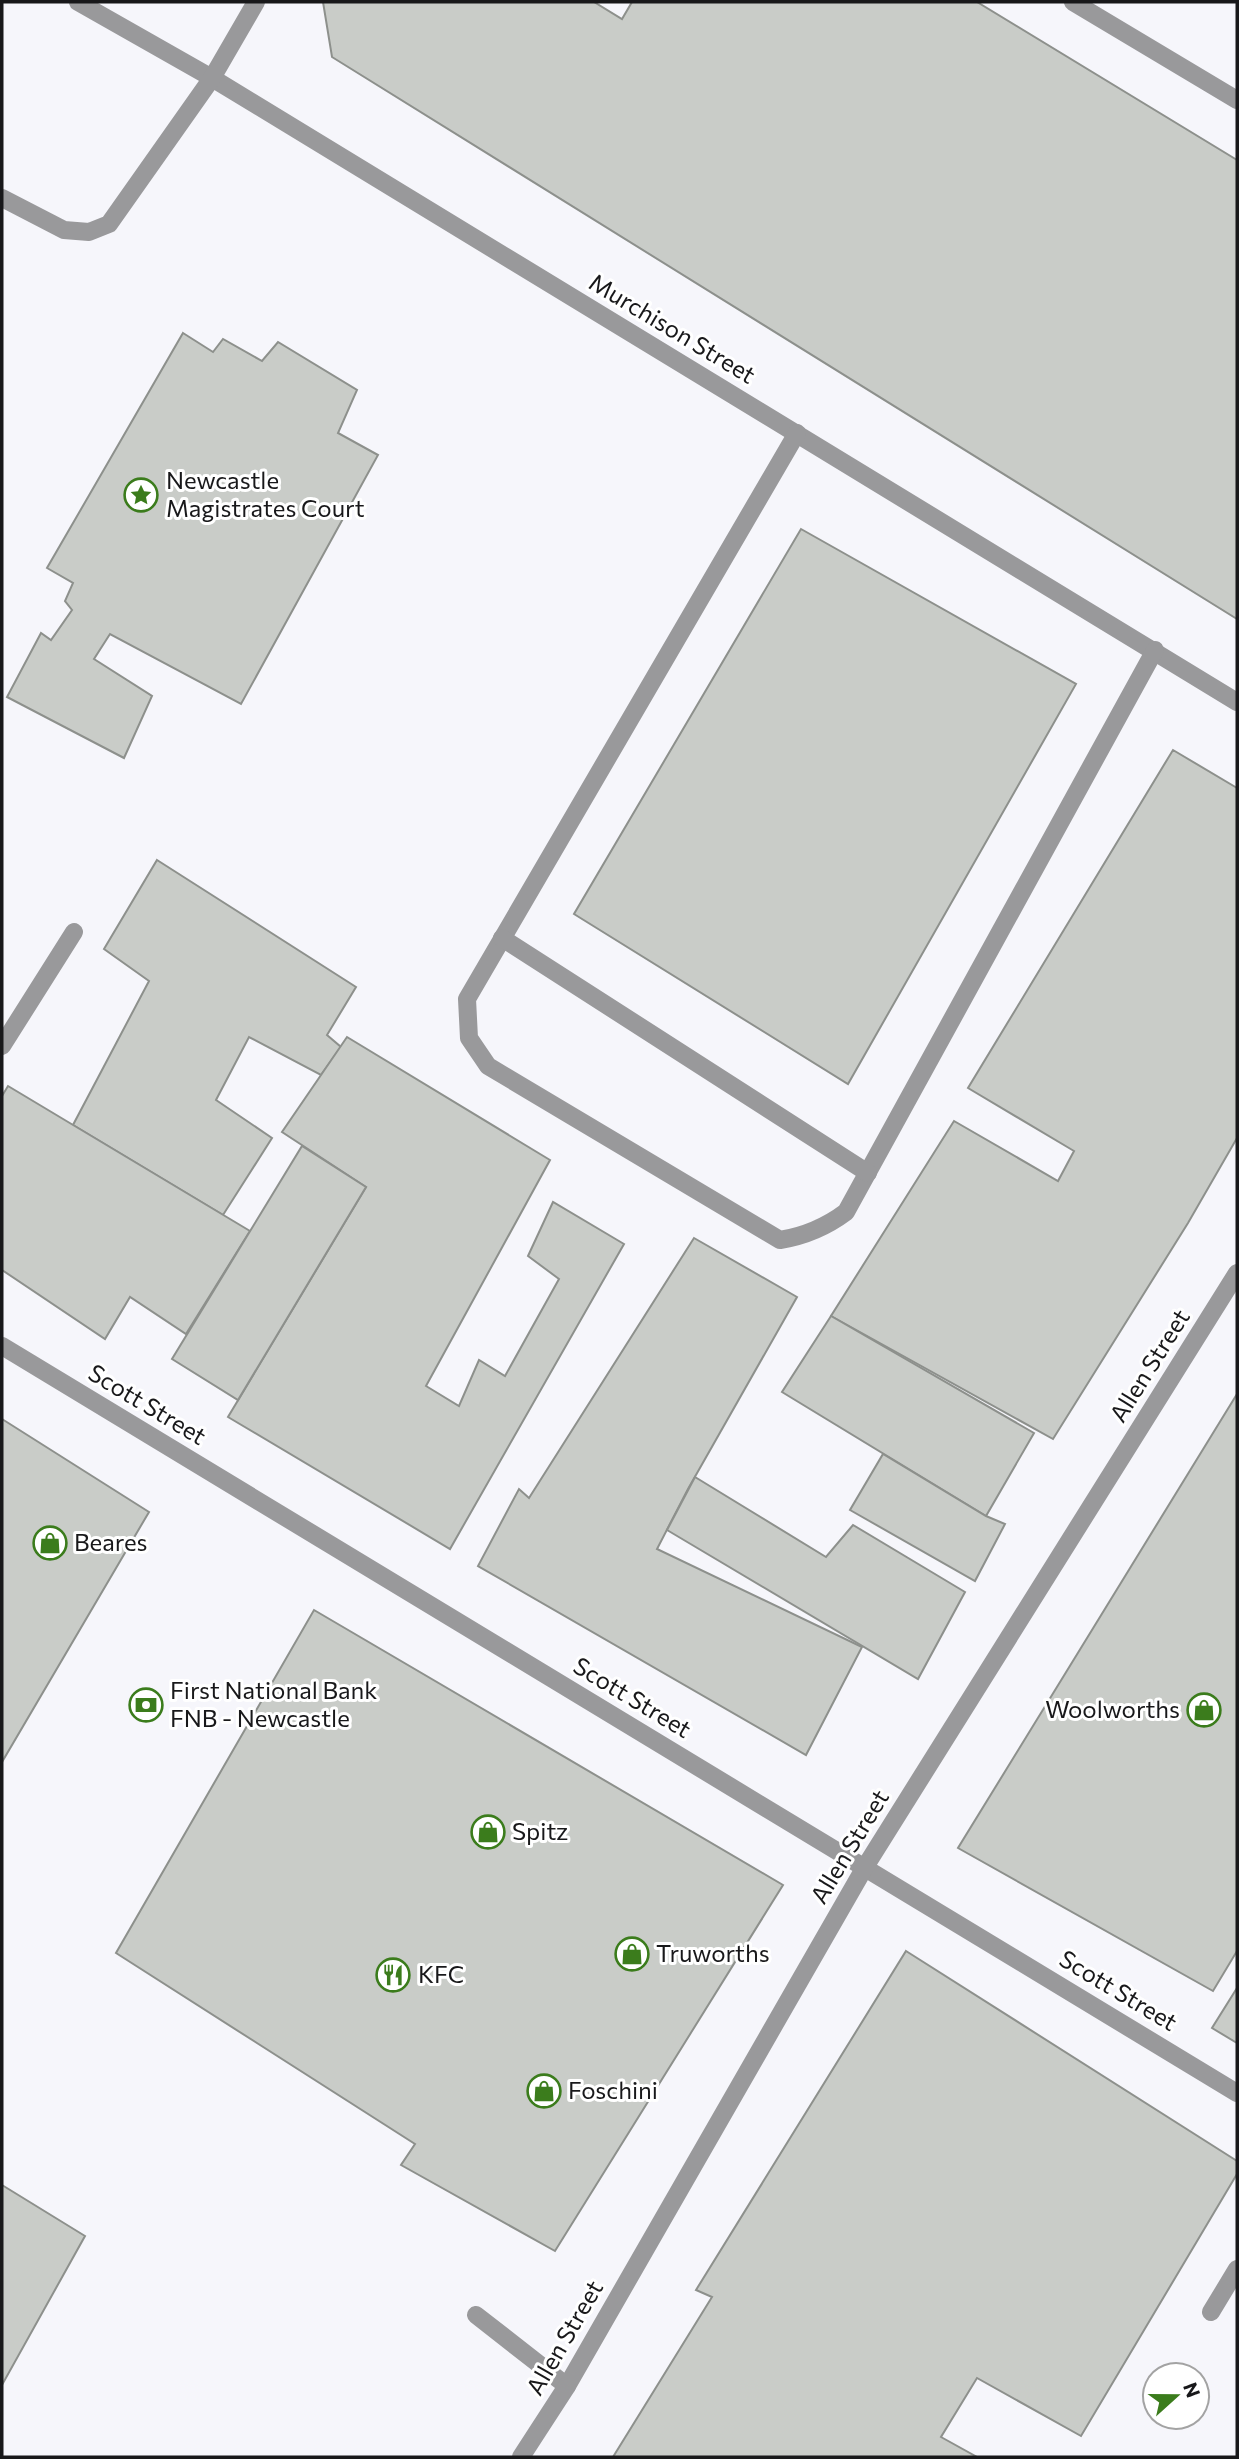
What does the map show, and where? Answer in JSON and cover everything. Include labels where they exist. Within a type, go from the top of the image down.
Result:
[{"type":"street","name":"Murchison Street","points":[[78,2],[212,78],[1237,702]]},
{"type":"street","points":[[2,198],[64,230],[89,232],[108,224],[212,78],[256,2]]},
{"type":"street","points":[[1073,2],[1237,100]]},
{"type":"street","points":[[797,433],[467,999],[469,1038],[488,1066],[780,1241],[802,1237],[831,1223],[846,1212],[1155,650]]},
{"type":"street","points":[[2,1046],[74,932]]},
{"type":"street","points":[[502,939],[867,1172]]},
{"type":"street","name":"Allen Street","points":[[521,2457],[567,2386],[865,1867],[1237,1273]]},
{"type":"street","name":"Scott Street","points":[[2,1346],[1237,2093]]},
{"type":"street","points":[[1211,2312],[1237,2269]]},
{"type":"street","points":[[477,2315],[567,2386]]},
{"type":"building","points":[[323,2],[594,2],[622,19],[632,2],[977,2],[1237,160],[1237,619],[332,57]]},
{"type":"building","points":[[183,333],[213,352],[223,339],[262,361],[278,342],[357,390],[338,433],[378,455],[241,704],[110,634],[94,659],[152,696],[124,758],[7,697],[41,633],[51,640],[72,610],[65,601],[73,583],[47,568]]},
{"type":"building","points":[[801,529],[1076,684],[848,1084],[574,914]]},
{"type":"building","points":[[1173,750],[1237,788],[1237,1138],[1188,1223],[1053,1439],[831,1316],[954,1121],[1058,1181],[1074,1151],[968,1088]]},
{"type":"building","points":[[157,860],[356,987],[327,1035],[341,1047],[321,1075],[249,1037],[216,1100],[272,1138],[223,1215],[73,1125],[149,981],[104,949]]},
{"type":"building","points":[[347,1037],[550,1160],[426,1386],[459,1406],[479,1360],[505,1376],[559,1279],[528,1256],[553,1202],[624,1244],[450,1549],[228,1417],[366,1187],[282,1132]]},
{"type":"building","points":[[8,1086],[250,1231],[186,1334],[130,1297],[105,1339],[2,1270],[2,1096]]},
{"type":"building","points":[[302,1146],[366,1187],[238,1400],[172,1359]]},
{"type":"building","points":[[694,1238],[797,1297],[657,1549],[862,1647],[806,1755],[478,1566],[519,1489],[529,1498]]},
{"type":"building","points":[[831,1316],[1034,1433],[986,1516],[782,1392]]},
{"type":"building","points":[[1237,1394],[1237,1951],[1213,1991],[958,1848]]},
{"type":"building","points":[[2,1419],[149,1512],[2,1762]]},
{"type":"building","points":[[883,1454],[986,1516],[1005,1524],[975,1581],[850,1510]]},
{"type":"building","points":[[695,1477],[826,1557],[853,1525],[965,1592],[918,1679],[667,1530]]},
{"type":"building","points":[[314,1610],[783,1885],[555,2251],[401,2165],[415,2144],[116,1953]]},
{"type":"building","points":[[906,1951],[1237,2161],[1237,2174],[1081,2436],[977,2378],[941,2437],[977,2457],[613,2457],[712,2297],[696,2290]]},
{"type":"building","points":[[1237,1988],[1237,2043],[1212,2028]]},
{"type":"building","points":[[2,2185],[85,2236],[2,2385]]},
{"type":"place","name":"Newcastle Magistrates Court","points":[[141,495]]},
{"type":"place","name":"Beares","points":[[50,1543]]},
{"type":"place","name":"First National Bank FNB - Newcastle","points":[[146,1705]]},
{"type":"place","name":"Woolworths","points":[[1204,1710]]},
{"type":"place","name":"Spitz","points":[[488,1832]]},
{"type":"place","name":"Truworths","points":[[632,1954]]},
{"type":"place","name":"KFC","points":[[393,1975]]},
{"type":"place","name":"Foschini","points":[[544,2091]]}]
